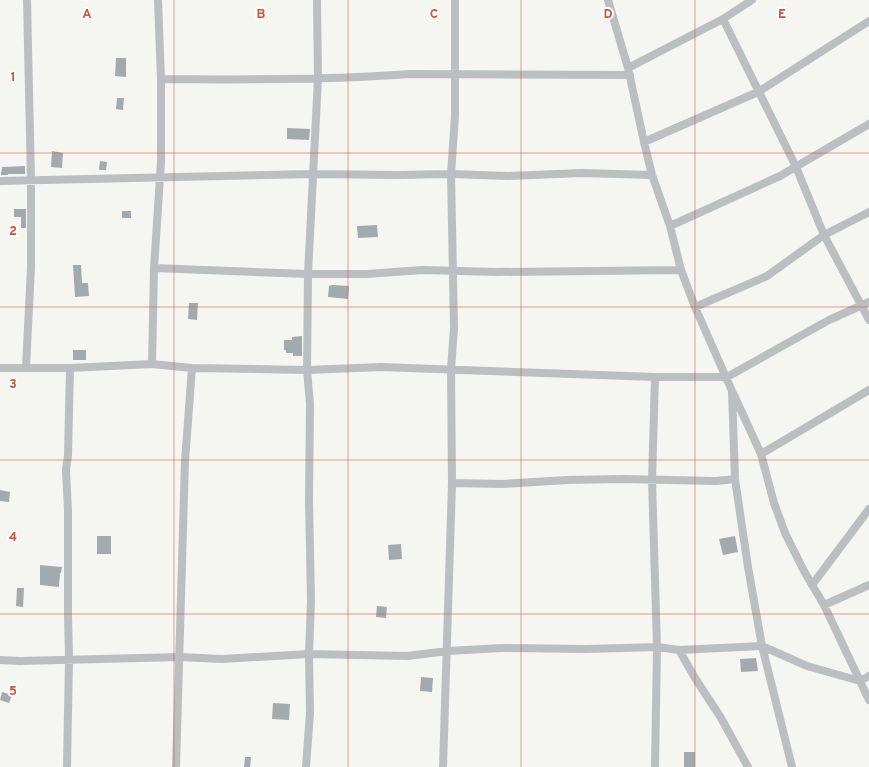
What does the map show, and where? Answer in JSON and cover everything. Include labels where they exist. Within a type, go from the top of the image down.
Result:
[{"type":"street","points":[[26,367],[31,268],[31,181],[27,0]]},
{"type":"street","points":[[152,364],[154,268],[161,178],[161,79],[158,0]]},
{"type":"street","points":[[306,767],[310,713],[309,654],[311,601],[309,500],[310,404],[307,370],[308,274],[318,78],[318,0]]},
{"type":"street","points":[[444,767],[452,483],[451,370],[454,328],[451,174],[455,116],[455,0]]},
{"type":"street","points":[[608,0],[629,71],[652,174],[670,226],[681,270],[695,307],[762,454],[774,503],[785,533],[804,571],[824,605],[869,700]]},
{"type":"street","points":[[161,79],[238,80],[375,77],[410,74],[454,75],[629,71],[722,19],[752,0]]},
{"type":"street","points":[[722,19],[796,167],[824,235],[865,303],[869,320]]},
{"type":"street","points":[[644,142],[758,92],[869,21]]},
{"type":"street","points":[[670,226],[780,176],[869,124]]},
{"type":"street","points":[[0,181],[313,174],[451,174],[507,176],[582,173],[652,174]]},
{"type":"street","points":[[695,307],[767,276],[824,235],[869,212]]},
{"type":"street","points":[[154,268],[308,274],[367,274],[422,270],[497,272],[681,270]]},
{"type":"street","points":[[0,368],[70,368],[152,364],[192,368],[307,370],[381,367],[727,377],[830,320],[865,303]]},
{"type":"street","points":[[67,767],[70,659],[66,470],[68,455],[70,368]]},
{"type":"street","points":[[176,767],[185,461],[192,368]]},
{"type":"street","points":[[655,376],[652,480],[657,647],[655,767]]},
{"type":"street","points":[[762,454],[869,390]]},
{"type":"street","points":[[732,391],[735,480],[748,567],[762,646],[792,767]]},
{"type":"street","points":[[452,483],[502,484],[567,480],[735,480]]},
{"type":"street","points":[[812,585],[869,509]]},
{"type":"street","points":[[824,605],[869,585]]},
{"type":"street","points":[[0,660],[20,661],[180,657],[222,659],[309,654],[407,656],[448,651],[501,648],[587,649],[657,647],[679,650],[762,646],[807,666],[860,681],[869,676]]},
{"type":"street","points":[[679,650],[721,718],[748,767]]},
{"type":"building","points":[[116,58],[126,58],[126,77],[115,76]]},
{"type":"building","points":[[117,98],[124,98],[123,110],[116,109]]},
{"type":"building","points":[[287,128],[310,129],[309,140],[287,139]]},
{"type":"building","points":[[52,151],[63,153],[62,168],[51,167]]},
{"type":"building","points":[[100,161],[107,162],[106,170],[99,170]]},
{"type":"building","points":[[25,166],[25,174],[1,175],[2,167]]},
{"type":"building","points":[[14,209],[26,209],[26,228],[21,228],[21,217],[14,217]]},
{"type":"building","points":[[122,211],[131,211],[131,218],[122,218]]},
{"type":"building","points":[[377,225],[378,237],[358,238],[357,226]]},
{"type":"building","points":[[73,265],[81,265],[82,283],[88,283],[89,296],[75,297]]},
{"type":"building","points":[[329,286],[349,286],[348,299],[328,297]]},
{"type":"building","points":[[189,303],[198,303],[197,320],[188,319]]},
{"type":"building","points":[[302,336],[302,356],[293,356],[293,353],[286,353],[286,350],[284,350],[284,340],[292,340],[292,337]]},
{"type":"building","points":[[73,350],[86,350],[86,360],[73,360]]},
{"type":"building","points":[[0,490],[10,492],[9,502],[0,501]]},
{"type":"building","points":[[97,536],[111,536],[111,554],[97,554]]},
{"type":"building","points":[[735,536],[738,552],[723,555],[719,539]]},
{"type":"building","points":[[401,544],[402,559],[389,560],[388,545]]},
{"type":"building","points":[[40,565],[62,567],[59,587],[40,585]]},
{"type":"building","points":[[17,588],[24,588],[23,607],[16,606]]},
{"type":"building","points":[[377,606],[387,607],[386,618],[376,617]]},
{"type":"building","points":[[756,658],[758,671],[741,672],[740,659]]},
{"type":"building","points":[[421,677],[433,678],[432,692],[420,691]]},
{"type":"building","points":[[2,692],[12,695],[9,703],[0,700]]},
{"type":"building","points":[[273,703],[290,704],[289,720],[272,719]]},
{"type":"building","points":[[684,752],[695,752],[695,767],[684,767]]},
{"type":"building","points":[[245,757],[251,757],[250,767],[244,767]]}]
